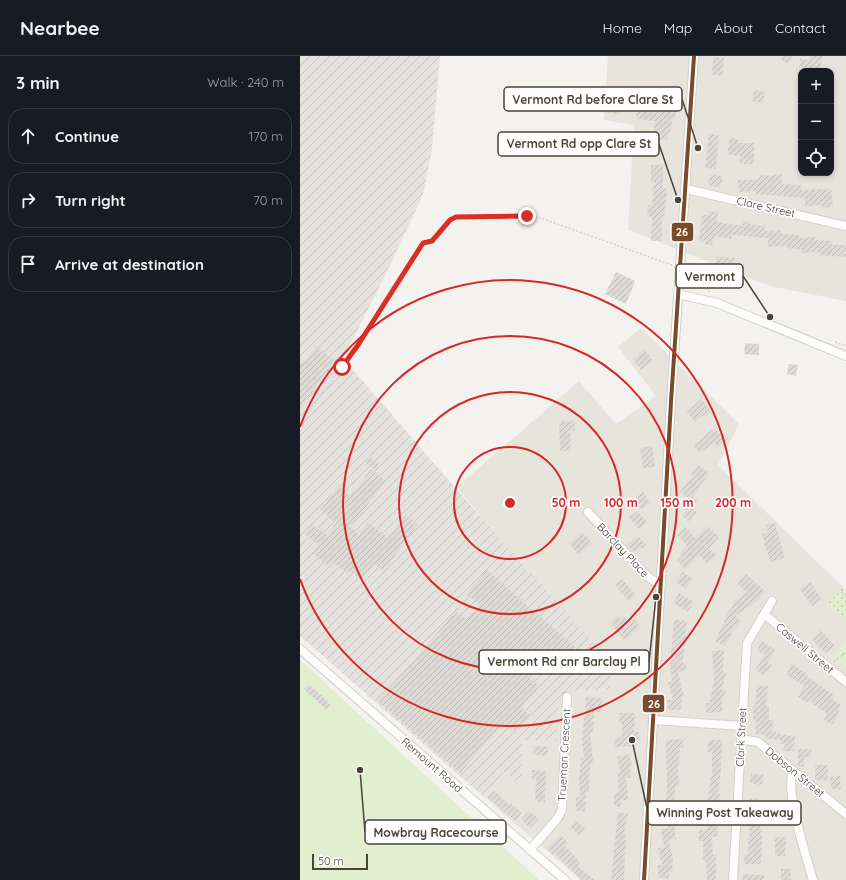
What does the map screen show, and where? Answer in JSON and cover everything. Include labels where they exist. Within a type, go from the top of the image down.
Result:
[{"type":"street","points":[[644,880],[660,585],[694,56]]},
{"type":"street","name":"Clare Street","points":[[686,190],[846,226]]},
{"type":"street","points":[[678,294],[717,303],[846,356]]},
{"type":"street","name":"Barclay Place","points":[[588,512],[647,576],[660,585]]},
{"type":"street","name":"Clark Street","points":[[733,880],[748,643],[772,601]]},
{"type":"street","name":"Caswell Street","points":[[764,614],[846,682]]},
{"type":"street","name":"Remount Road","points":[[300,649],[565,880]]},
{"type":"street","name":"Trueman Crescent","points":[[530,850],[557,819],[562,810],[567,697]]},
{"type":"street","points":[[653,720],[742,726]]},
{"type":"street","name":"Dobson Street","points":[[741,738],[758,742],[846,814]]},
{"type":"street","points":[[794,771],[791,775],[790,782],[791,798],[813,880]]},
{"type":"path","points":[[300,423],[358,345],[423,243],[432,241],[452,218],[538,217],[674,265]]},
{"type":"path","points":[[685,267],[689,268],[701,285],[713,294]]},
{"type":"path","points":[[833,342],[846,346]]},
{"type":"path","points":[[842,592],[846,599],[846,605]]},
{"type":"path","points":[[827,666],[846,652]]},
{"type":"shaded area","points":[[300,56],[440,56],[432,149],[423,195],[381,284],[341,362],[354,371],[494,532],[611,662],[610,689],[576,691],[559,699],[556,741],[522,740],[521,786],[504,772],[484,797],[300,636]]},
{"type":"shaded area","points":[[608,56],[846,56],[846,301],[770,286],[628,230],[634,125],[604,120]]},
{"type":"shaded area","points":[[641,328],[739,424],[718,465],[843,587],[828,604],[846,618],[846,641],[835,657],[846,667],[846,880],[581,880],[484,797],[504,772],[520,785],[522,740],[559,699],[576,691],[610,689],[494,532],[457,487],[579,381],[616,424],[656,396],[618,347]]},
{"type":"green space","points":[[843,587],[846,590],[846,618],[827,604]]},
{"type":"green space","points":[[846,641],[846,667],[834,657]]},
{"type":"green space","points":[[300,660],[539,880],[300,880]]},
{"type":"building","points":[[782,56],[792,56],[791,63],[782,62]]},
{"type":"building","points":[[810,56],[822,56],[820,68],[799,68],[800,59],[809,60]]},
{"type":"building","points":[[713,57],[724,58],[723,76],[712,75]]},
{"type":"building","points":[[754,90],[765,92],[763,103],[752,101]]},
{"type":"building","points":[[603,96],[621,98],[620,114],[601,112]]},
{"type":"building","points":[[662,105],[676,105],[675,118],[672,118],[671,133],[668,133],[667,140],[653,139],[655,121],[636,119],[637,108],[662,111]]},
{"type":"building","points":[[709,134],[719,135],[716,169],[705,168]]},
{"type":"building","points":[[730,138],[738,139],[738,143],[754,143],[754,164],[740,164],[740,156],[727,154]]},
{"type":"building","points":[[651,165],[663,165],[663,188],[667,189],[664,218],[662,217],[662,241],[651,241],[652,217],[647,216],[648,205],[652,205],[654,182],[651,182]]},
{"type":"building","points":[[711,174],[723,176],[720,188],[708,185]]},
{"type":"building","points":[[782,174],[782,184],[802,185],[802,190],[831,189],[833,207],[822,208],[822,205],[805,206],[805,198],[755,194],[755,191],[739,192],[738,180],[758,180],[759,175],[773,176]]},
{"type":"building","points":[[709,211],[718,212],[717,222],[743,226],[743,221],[749,222],[749,224],[765,226],[765,231],[781,230],[782,234],[799,235],[799,238],[815,237],[815,240],[832,241],[832,245],[846,245],[846,257],[819,255],[820,252],[802,253],[802,250],[787,248],[787,246],[768,247],[768,238],[732,235],[731,239],[714,236],[712,245],[705,244],[706,241],[699,240],[702,215],[709,215]]},
{"type":"building","points":[[716,257],[735,258],[735,265],[729,265],[728,271],[720,271],[720,265],[716,265]]},
{"type":"building","points":[[616,272],[635,281],[626,304],[605,294]]},
{"type":"building","points":[[745,343],[759,344],[759,355],[744,354]]},
{"type":"building","points":[[316,346],[335,361],[300,409],[300,367]]},
{"type":"building","points":[[645,350],[653,361],[641,370],[633,359]]},
{"type":"building","points":[[789,364],[798,365],[796,376],[787,374]]},
{"type":"building","points":[[701,399],[712,412],[705,417],[703,415],[695,422],[687,412]]},
{"type":"building","points":[[574,421],[575,431],[570,431],[571,451],[560,451],[559,422]]},
{"type":"building","points":[[715,428],[720,435],[723,433],[728,439],[717,447],[714,442],[700,453],[693,445]]},
{"type":"building","points":[[652,446],[655,467],[643,468],[640,448]]},
{"type":"building","points":[[369,456],[379,464],[375,470],[365,462]]},
{"type":"building","points":[[698,465],[709,473],[693,497],[698,501],[692,507],[697,512],[689,522],[682,515],[687,510],[684,507],[690,500],[680,491],[694,476],[691,474]]},
{"type":"building","points":[[371,469],[386,481],[350,527],[359,535],[368,522],[388,538],[405,515],[418,525],[383,571],[374,564],[361,580],[331,561],[327,565],[312,553],[319,545],[305,534],[312,524],[327,535],[336,523],[320,510],[338,486],[351,496]]},
{"type":"building","points":[[643,492],[651,503],[642,510],[633,499]]},
{"type":"building","points":[[637,511],[647,522],[639,529],[629,518]]},
{"type":"building","points":[[775,523],[785,558],[770,562],[762,534],[768,533],[766,525]]},
{"type":"building","points":[[707,526],[719,537],[709,548],[716,555],[708,564],[699,555],[685,569],[677,561],[682,556],[679,554],[687,546],[677,534],[685,527],[695,538]]},
{"type":"building","points":[[582,532],[592,543],[579,555],[569,544]]},
{"type":"building","points":[[638,536],[646,545],[642,549],[640,547],[634,553],[627,545]]},
{"type":"building","points":[[487,570],[575,647],[550,676],[537,665],[527,676],[539,686],[521,708],[531,716],[516,733],[504,722],[460,773],[378,701],[456,611],[467,620],[480,605],[466,594]]},
{"type":"building","points":[[683,572],[693,579],[685,589],[676,582]]},
{"type":"building","points":[[746,574],[765,591],[757,601],[735,616],[741,621],[730,634],[732,635],[724,646],[715,641],[726,618],[724,617],[733,606],[732,604],[747,592],[737,584]]},
{"type":"building","points":[[622,579],[636,595],[629,601],[615,585]]},
{"type":"building","points":[[810,582],[822,599],[812,606],[800,590]]},
{"type":"building","points":[[679,593],[694,602],[688,612],[673,603]]},
{"type":"building","points":[[618,616],[620,619],[623,616],[629,623],[634,619],[641,627],[624,640],[610,622]]},
{"type":"building","points":[[674,620],[687,621],[683,663],[686,663],[687,671],[678,672],[684,696],[682,696],[681,710],[668,710],[668,700],[673,700],[668,682],[672,682],[670,665]]},
{"type":"building","points":[[820,630],[835,645],[826,654],[812,639]]},
{"type":"building","points":[[762,641],[776,650],[768,662],[772,665],[764,676],[755,669],[765,655],[757,650]]},
{"type":"building","points":[[724,650],[723,673],[726,673],[722,690],[726,690],[724,697],[722,696],[722,712],[706,713],[706,703],[710,703],[714,679],[712,651]]},
{"type":"building","points":[[623,651],[634,666],[623,674],[616,665],[620,662],[616,656]]},
{"type":"building","points":[[792,664],[834,695],[832,699],[841,705],[838,710],[840,712],[832,725],[824,720],[827,714],[809,700],[808,703],[798,697],[804,686],[786,675]]},
{"type":"building","points":[[309,684],[331,705],[326,710],[304,689]]},
{"type":"building","points":[[757,685],[768,686],[766,706],[769,706],[769,720],[773,720],[772,731],[776,731],[776,734],[795,736],[794,751],[783,751],[784,744],[781,744],[781,740],[766,739],[766,735],[755,734],[756,720],[753,720],[753,706],[755,706]]},
{"type":"building","points":[[586,697],[602,698],[601,712],[594,712],[593,732],[590,732],[593,764],[590,764],[589,792],[586,792],[585,812],[576,811],[576,797],[580,797],[579,778],[581,758],[584,758],[582,740]]},
{"type":"building","points":[[620,713],[635,713],[634,732],[639,732],[640,741],[631,741],[631,746],[615,747],[614,738],[622,737],[622,723],[619,723]]},
{"type":"building","points":[[683,739],[683,748],[680,748],[678,764],[679,786],[675,787],[674,809],[679,808],[680,814],[673,816],[676,839],[669,840],[673,858],[672,872],[669,872],[669,878],[658,878],[658,865],[662,865],[658,848],[664,847],[661,829],[668,828],[665,811],[667,787],[666,740]]},
{"type":"building","points":[[708,740],[722,740],[721,770],[718,794],[720,794],[719,807],[716,807],[718,837],[712,837],[713,855],[716,855],[716,880],[707,880],[706,861],[703,861],[703,841],[699,841],[699,830],[707,830],[706,814],[711,774],[712,775],[712,752],[708,752]]},
{"type":"building","points":[[534,746],[548,747],[547,756],[533,755]]},
{"type":"building","points":[[798,749],[811,749],[811,757],[804,757],[804,767],[798,767]]},
{"type":"building","points":[[629,754],[632,766],[630,767],[631,778],[626,778],[628,800],[621,800],[621,807],[614,807],[614,793],[619,793],[617,772],[620,772],[617,757]]},
{"type":"building","points":[[815,765],[828,765],[828,780],[815,780]]},
{"type":"building","points":[[532,770],[546,771],[545,802],[538,802],[535,799],[536,780],[532,780]]},
{"type":"building","points":[[751,774],[764,775],[762,785],[750,783]]},
{"type":"building","points":[[840,776],[841,789],[831,789],[830,777]]},
{"type":"building","points":[[494,790],[509,805],[510,803],[522,813],[515,821],[487,797]]},
{"type":"building","points":[[749,798],[762,799],[761,816],[758,816],[762,839],[761,864],[744,864],[744,855],[748,855],[748,838],[750,838],[748,819]]},
{"type":"building","points":[[529,811],[539,819],[530,828],[521,819]]},
{"type":"building","points":[[618,812],[628,814],[624,834],[626,835],[624,880],[611,880]]},
{"type":"building","points":[[576,820],[586,829],[580,836],[570,827]]},
{"type":"building","points":[[561,835],[568,843],[565,846],[580,862],[577,865],[594,880],[581,880],[555,854],[553,856],[547,848]]},
{"type":"building","points":[[775,837],[786,838],[785,856],[775,856]]},
{"type":"building","points":[[781,869],[791,869],[791,880],[781,880]]},
{"type":"building","points":[[743,874],[764,875],[764,880],[743,880]]},
{"type":"transit line","name":"26","points":[[644,880],[671,402],[694,56]]},
{"type":"place","name":"Vermont Rd before Clare St","points":[[698,148]]},
{"type":"place","name":"Vermont Rd opp Clare St","points":[[678,200]]},
{"type":"place","name":"Vermont","points":[[770,317]]},
{"type":"place","name":"Vermont Rd cnr Barclay Pl","points":[[656,597]]},
{"type":"place","name":"Winning Post Takeaway","points":[[632,740]]},
{"type":"place","name":"Mowbray Racecourse","points":[[360,770]]},
{"type":"route","points":[[342,367],[358,345],[423,243],[432,241],[452,218],[527,216]]}]
